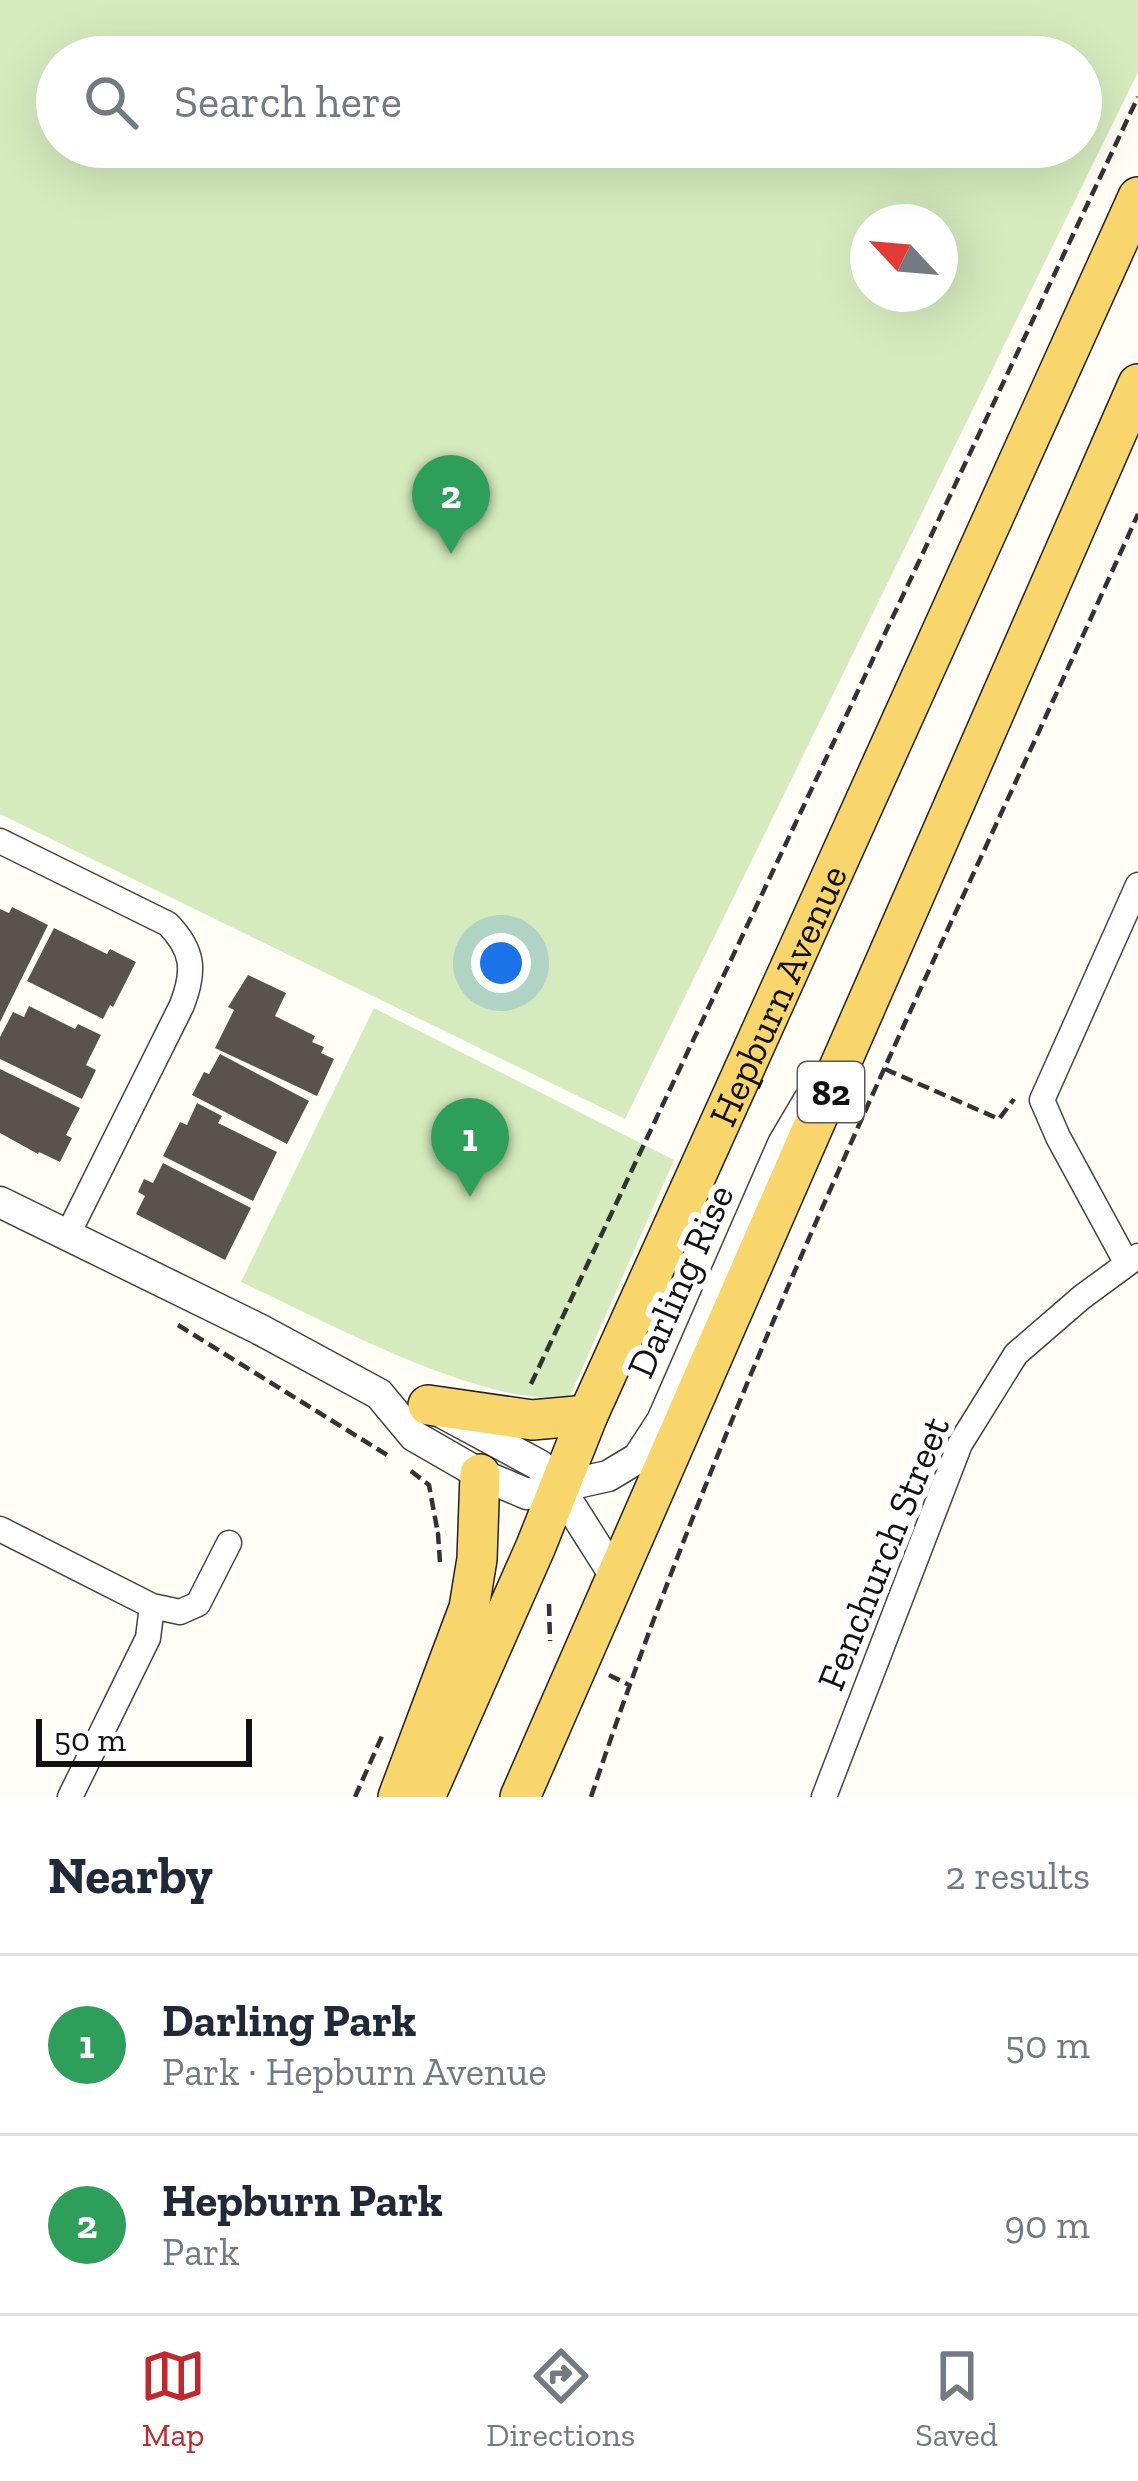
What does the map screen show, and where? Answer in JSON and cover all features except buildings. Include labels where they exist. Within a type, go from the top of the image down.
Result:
[{"type":"main road","name":"Hepburn Avenue","points":[[425,1797],[588,1415],[1138,197]]},
{"type":"main road","name":"82","points":[[520,1797],[1138,384]]},
{"type":"main road","points":[[428,1405],[532,1420],[588,1415]]},
{"type":"main road","points":[[398,1797],[469,1608],[480,1474]]},
{"type":"street","points":[[0,842],[169,924],[184,940],[192,960],[182,1005],[68,1234]]},
{"type":"street","points":[[1132,1259],[1058,1137],[1042,1100],[1138,885]]},
{"type":"street","name":"Darling Rise","points":[[379,1394],[414,1436],[480,1474],[527,1494],[608,1476],[638,1458],[662,1421],[783,1144],[818,1085],[842,1069]]},
{"type":"street","name":"Darling Rise","points":[[0,1202],[379,1394],[428,1405],[539,1465],[560,1489],[615,1576]]},
{"type":"street","name":"Fenchurch Street","points":[[824,1797],[960,1444],[1016,1354],[1132,1259]]},
{"type":"street","points":[[0,1529],[152,1606],[180,1612],[198,1604],[229,1543]]},
{"type":"street","points":[[70,1797],[148,1638],[152,1606]]},
{"type":"path","points":[[532,1420],[530,1382],[1138,98]]},
{"type":"path","points":[[591,1797],[698,1509],[783,1300],[1138,514]]},
{"type":"path","points":[[885,1069],[999,1119],[1035,1068],[1054,1066]]},
{"type":"path","points":[[167,1318],[429,1485],[441,1580]]},
{"type":"path","points":[[438,1534],[479,1527]]},
{"type":"path","points":[[356,1797],[384,1731]]},
{"type":"green space","points":[[0,0],[1138,0],[1138,72],[1102,145],[1102,36],[36,36],[36,168],[1091,168],[625,1119],[0,814]]},
{"type":"green space","points":[[374,1008],[674,1160],[570,1396],[536,1397],[450,1376],[241,1282]]},
{"type":"place","name":"Hepburn Park","points":[[451,554]]},
{"type":"place","name":"Darling Park","points":[[470,1197]]}]
